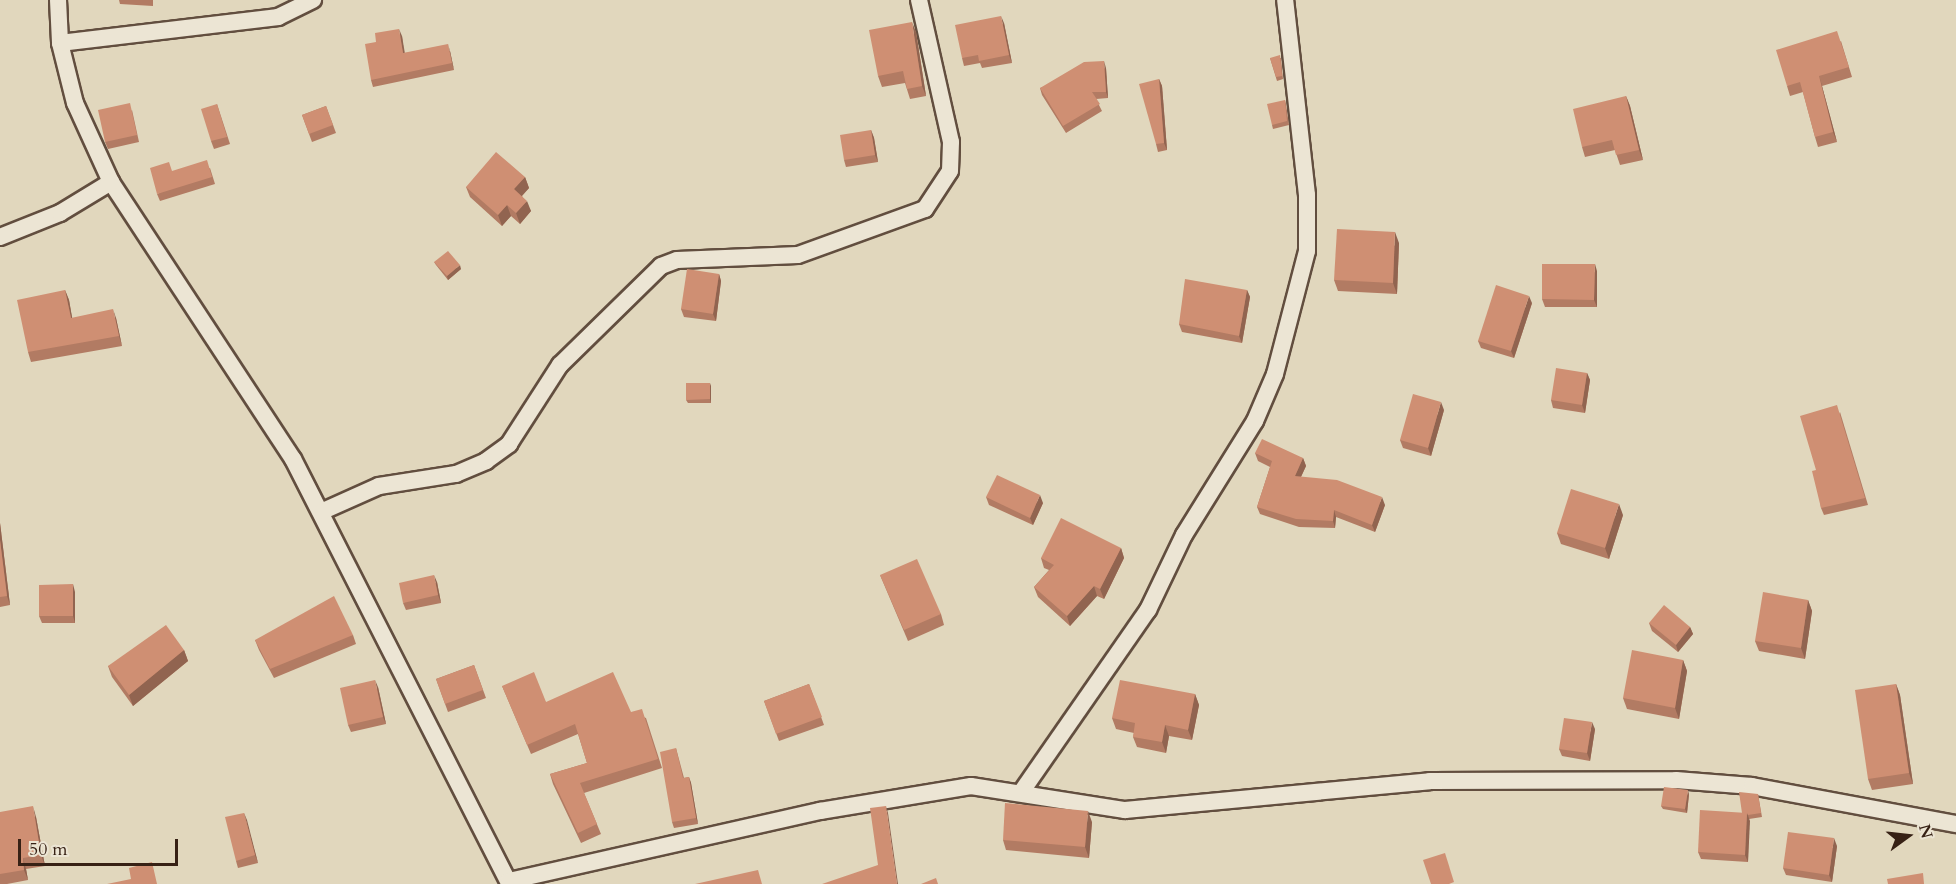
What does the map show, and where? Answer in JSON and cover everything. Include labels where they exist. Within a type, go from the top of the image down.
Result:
[{"type":"street","points":[[58,0],[60,43],[75,103],[111,182],[206,319],[323,511],[509,882],[934,788],[1022,791],[1067,805],[1125,810],[1430,781],[1676,780],[1752,786],[1956,824]]},
{"type":"street","points":[[60,43],[278,17],[313,0]]},
{"type":"street","points":[[323,511],[379,486],[456,474],[486,461],[509,444],[560,365],[661,266],[677,260],[798,255],[925,209],[950,171],[951,142],[919,0]]},
{"type":"street","points":[[1022,791],[1148,610],[1184,535],[1255,420],[1275,374],[1307,251],[1307,195],[1285,0]]},
{"type":"street","points":[[0,237],[60,213],[111,182]]},
{"type":"building","points":[[1001,16],[1009,55],[979,61],[978,55],[962,58],[955,25]]},
{"type":"building","points":[[912,22],[922,86],[907,89],[903,71],[878,76],[869,30]]},
{"type":"building","points":[[399,29],[403,53],[448,44],[452,63],[371,80],[365,44],[376,42],[375,33]]},
{"type":"building","points":[[1837,31],[1849,67],[1819,76],[1833,132],[1815,137],[1800,82],[1787,86],[1776,50]]},
{"type":"building","points":[[1280,55],[1282,76],[1276,77],[1270,58]]},
{"type":"building","points":[[1104,61],[1106,92],[1092,92],[1100,104],[1063,126],[1040,88],[1084,62]]},
{"type":"building","points":[[1159,79],[1164,143],[1156,144],[1139,84]]},
{"type":"building","points":[[1626,96],[1639,150],[1616,155],[1612,140],[1582,147],[1573,109]]},
{"type":"building","points":[[1285,100],[1287,121],[1272,125],[1267,104]]},
{"type":"building","points":[[130,103],[137,135],[105,142],[98,110]]},
{"type":"building","points":[[217,104],[227,137],[211,141],[201,109]]},
{"type":"building","points":[[326,106],[333,125],[309,134],[302,115]]},
{"type":"building","points":[[871,130],[875,155],[844,160],[840,135]]},
{"type":"building","points":[[496,152],[525,177],[514,189],[527,201],[516,213],[507,205],[498,215],[466,187]]},
{"type":"building","points":[[207,160],[212,177],[157,194],[150,168],[169,162],[172,171]]},
{"type":"building","points":[[1337,229],[1395,232],[1393,283],[1334,280]]},
{"type":"building","points":[[448,251],[460,265],[447,276],[434,262]]},
{"type":"building","points":[[1542,264],[1595,264],[1594,300],[1542,299]]},
{"type":"building","points":[[687,269],[719,274],[713,314],[681,309]]},
{"type":"building","points":[[1185,279],[1247,290],[1239,336],[1179,324]]},
{"type":"building","points":[[1496,285],[1529,296],[1511,351],[1478,341]]},
{"type":"building","points":[[65,290],[71,318],[113,309],[119,336],[28,352],[17,300]]},
{"type":"building","points":[[1556,368],[1587,373],[1582,405],[1551,400]]},
{"type":"building","points":[[686,383],[710,383],[710,399],[686,400]]},
{"type":"building","points":[[1413,394],[1441,402],[1428,448],[1400,440]]},
{"type":"building","points":[[1837,405],[1865,498],[1821,508],[1812,471],[1816,470],[1800,416]]},
{"type":"building","points":[[1262,439],[1303,458],[1295,476],[1337,480],[1382,497],[1372,525],[1334,510],[1333,521],[1296,519],[1257,507],[1272,461],[1255,453]]},
{"type":"building","points":[[997,475],[1040,495],[1030,518],[986,497]]},
{"type":"building","points":[[1571,489],[1619,504],[1605,548],[1557,533]]},
{"type":"building","points":[[1061,518],[1121,548],[1100,589],[1094,586],[1067,616],[1034,587],[1054,565],[1041,558]]},
{"type":"building","points":[[0,540],[7,596],[0,597]]},
{"type":"building","points":[[917,559],[941,614],[904,630],[880,575]]},
{"type":"building","points":[[434,575],[438,595],[403,603],[399,583]]},
{"type":"building","points":[[73,584],[73,616],[39,616],[39,585]]},
{"type":"building","points":[[1763,592],[1808,600],[1801,648],[1755,641]]},
{"type":"building","points":[[334,596],[353,635],[270,669],[255,640]]},
{"type":"building","points":[[1664,605],[1690,627],[1676,645],[1649,623]]},
{"type":"building","points":[[166,625],[184,650],[129,695],[108,666]]},
{"type":"building","points":[[1632,650],[1683,660],[1675,708],[1623,698]]},
{"type":"building","points":[[474,665],[483,690],[445,704],[436,679]]},
{"type":"building","points":[[534,672],[546,702],[613,672],[631,712],[642,709],[658,759],[580,783],[597,824],[578,833],[550,774],[587,763],[575,724],[527,745],[502,686]]},
{"type":"building","points":[[375,680],[383,717],[348,725],[340,688]]},
{"type":"building","points":[[1120,680],[1195,694],[1188,730],[1165,725],[1162,742],[1133,737],[1135,723],[1112,718]]},
{"type":"building","points":[[809,684],[822,717],[776,734],[764,701]]},
{"type":"building","points":[[1896,684],[1909,773],[1868,779],[1855,690]]},
{"type":"building","points":[[1564,718],[1592,722],[1587,753],[1559,749]]},
{"type":"building","points":[[676,748],[683,778],[689,777],[696,818],[672,822],[660,752]]},
{"type":"building","points":[[1664,787],[1688,790],[1685,809],[1661,806]]},
{"type":"building","points":[[1739,792],[1758,794],[1761,813],[1748,815],[1742,813]]},
{"type":"building","points":[[1005,803],[1088,811],[1085,847],[1003,840]]},
{"type":"building","points":[[33,806],[41,855],[23,858],[24,870],[0,874],[0,812]]},
{"type":"building","points":[[886,806],[897,884],[822,884],[878,865],[870,808]]},
{"type":"building","points":[[1700,810],[1747,813],[1745,855],[1698,852]]},
{"type":"building","points":[[244,813],[255,855],[236,861],[225,817]]},
{"type":"building","points":[[1788,832],[1834,838],[1829,875],[1783,868]]},
{"type":"building","points":[[1445,853],[1454,882],[1431,884],[1423,860]]},
{"type":"building","points":[[152,862],[157,884],[107,884],[131,879],[129,868]]},
{"type":"building","points":[[758,870],[762,884],[695,884]]},
{"type":"building","points":[[1923,873],[1924,884],[1888,884],[1887,879]]},
{"type":"building","points":[[936,878],[938,884],[921,884]]}]
